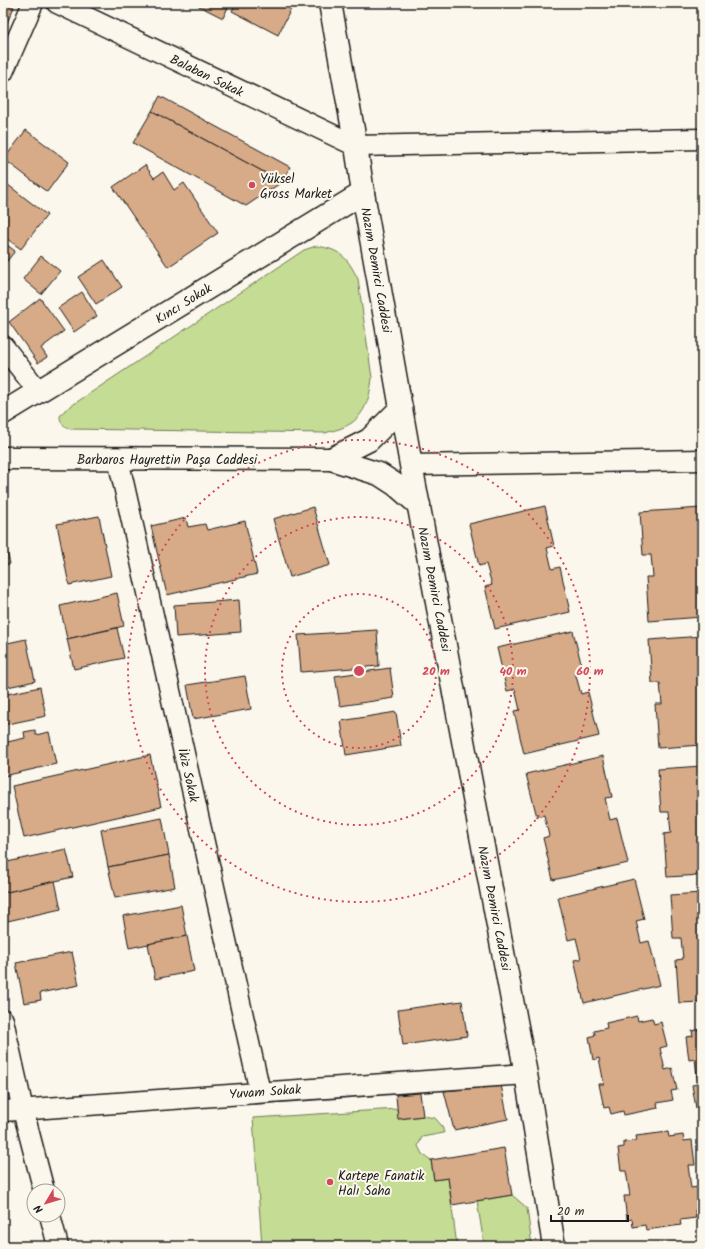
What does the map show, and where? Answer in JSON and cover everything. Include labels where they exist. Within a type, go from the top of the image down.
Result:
[{"type":"main road","name":"Nazım Demirci Caddesi","points":[[330,3],[411,465],[526,1074],[554,1246]]},
{"type":"main road","name":"Kıncı Sokak","points":[[3,413],[363,192]]},
{"type":"main road","points":[[331,459],[369,440],[401,408]]},
{"type":"main road","name":"Barbaros Hayrettin Paşa Caddesi","points":[[3,458],[331,459]]},
{"type":"main road","points":[[331,459],[379,474],[396,484],[419,505]]},
{"type":"street","points":[[3,72],[33,3]]},
{"type":"street","name":"Balaban Sokak","points":[[57,3],[356,146]]},
{"type":"street","points":[[356,146],[702,139]]},
{"type":"street","points":[[3,346],[39,392]]},
{"type":"street","name":"İkiz Sokak","points":[[118,459],[260,1092]]},
{"type":"street","points":[[411,465],[702,460]]},
{"type":"street","points":[[3,1020],[23,1110],[42,1183]]},
{"type":"street","name":"Yuvam Sokak","points":[[3,1111],[526,1074]]},
{"type":"street","points":[[52,1223],[58,1246]]},
{"type":"green space","points":[[316,246],[331,249],[342,255],[358,279],[372,378],[368,400],[357,419],[339,429],[325,433],[70,429],[64,426],[60,416],[65,410],[304,250]]},
{"type":"green space","name":"Kartepe Fanatik Halı Saha","points":[[397,1109],[399,1119],[423,1116],[435,1118],[442,1126],[444,1133],[422,1137],[418,1146],[422,1154],[431,1160],[434,1180],[448,1178],[457,1246],[262,1246],[253,1118]]},
{"type":"green space","points":[[512,1195],[527,1208],[532,1246],[472,1246],[484,1244],[477,1201]]},
{"type":"green space","points":[[702,1241],[702,1246],[633,1246],[633,1244]]},
{"type":"building","points":[[3,3],[14,7],[3,32]]},
{"type":"building","points":[[193,3],[230,3],[223,18]]},
{"type":"building","points":[[236,3],[294,3],[278,35],[232,11]]},
{"type":"building","points":[[160,96],[290,167],[282,182],[152,111]]},
{"type":"building","points":[[152,111],[282,182],[246,206],[133,143]]},
{"type":"building","points":[[26,130],[69,162],[47,192],[4,159]]},
{"type":"building","points":[[145,165],[154,178],[163,172],[174,190],[184,183],[218,233],[168,267],[113,187]]},
{"type":"building","points":[[3,181],[47,215],[21,249],[3,236]]},
{"type":"building","points":[[3,242],[15,251],[3,266]]},
{"type":"building","points":[[41,256],[60,271],[41,294],[23,279]]},
{"type":"building","points":[[104,260],[122,287],[96,304],[78,277]]},
{"type":"building","points":[[82,292],[97,316],[74,332],[58,308]]},
{"type":"building","points":[[40,298],[64,331],[41,348],[47,357],[38,363],[9,322]]},
{"type":"building","points":[[545,506],[554,546],[547,548],[552,569],[560,567],[570,612],[495,629],[485,587],[492,585],[486,564],[479,566],[469,524]]},
{"type":"building","points":[[313,507],[330,565],[290,577],[273,519]]},
{"type":"building","points":[[702,508],[702,617],[649,621],[646,577],[653,577],[651,555],[643,555],[640,512]]},
{"type":"building","points":[[99,516],[111,576],[69,585],[57,524]]},
{"type":"building","points":[[186,518],[188,527],[205,524],[207,530],[245,521],[257,574],[167,595],[151,526]]},
{"type":"building","points":[[3,534],[10,564],[3,565]]},
{"type":"building","points":[[117,593],[124,626],[67,639],[60,606]]},
{"type":"building","points":[[239,600],[241,632],[176,637],[174,605]]},
{"type":"building","points":[[117,628],[124,658],[74,669],[67,639]]},
{"type":"building","points":[[377,630],[379,666],[301,672],[298,635]]},
{"type":"building","points":[[573,631],[583,671],[575,672],[581,694],[588,692],[599,736],[524,754],[514,711],[520,710],[515,689],[507,691],[497,648]]},
{"type":"building","points":[[702,636],[702,745],[658,748],[655,704],[662,704],[660,683],[652,683],[649,640]]},
{"type":"building","points":[[26,639],[35,681],[3,688],[3,644]]},
{"type":"building","points":[[390,668],[394,698],[340,706],[335,676]]},
{"type":"building","points":[[245,676],[251,709],[193,719],[187,685]]},
{"type":"building","points":[[40,687],[46,716],[3,725],[3,695]]},
{"type":"building","points":[[396,712],[401,746],[346,755],[341,721]]},
{"type":"building","points":[[35,730],[36,735],[49,732],[56,764],[4,776],[3,743],[25,738],[24,732]]},
{"type":"building","points":[[150,755],[161,807],[24,838],[12,786]]},
{"type":"building","points":[[603,756],[612,797],[605,798],[610,820],[617,818],[628,863],[553,880],[543,838],[549,836],[544,815],[537,817],[526,774]]},
{"type":"building","points":[[702,766],[702,875],[667,877],[664,834],[671,833],[669,812],[661,812],[658,769]]},
{"type":"building","points":[[162,818],[169,855],[108,867],[101,830]]},
{"type":"building","points":[[66,849],[73,877],[3,893],[3,863]]},
{"type":"building","points":[[169,855],[175,887],[115,898],[108,867]]},
{"type":"building","points":[[634,879],[644,919],[636,921],[641,943],[649,941],[660,985],[584,1003],[574,960],[581,959],[576,938],[568,940],[558,897]]},
{"type":"building","points":[[55,881],[61,909],[3,922],[3,893]]},
{"type":"building","points":[[702,893],[702,1002],[679,1003],[676,960],[683,959],[681,938],[673,938],[670,895]]},
{"type":"building","points":[[181,905],[187,936],[129,948],[123,916]]},
{"type":"building","points":[[187,936],[194,971],[155,979],[148,944]]},
{"type":"building","points":[[72,952],[79,985],[40,993],[41,1000],[24,1003],[16,963]]},
{"type":"building","points":[[462,1001],[467,1036],[403,1045],[398,1010]]},
{"type":"building","points":[[637,1016],[638,1021],[652,1018],[654,1024],[661,1022],[667,1046],[660,1048],[665,1070],[672,1068],[677,1090],[671,1091],[673,1100],[657,1103],[658,1108],[624,1115],[623,1111],[611,1114],[609,1107],[604,1108],[599,1084],[604,1084],[599,1058],[593,1060],[589,1037],[595,1035],[594,1031],[607,1028],[606,1023]]},
{"type":"building","points":[[702,1029],[702,1115],[701,1108],[696,1108],[692,1085],[698,1084],[695,1059],[689,1060],[686,1037],[693,1036],[692,1031]]},
{"type":"building","points":[[501,1085],[508,1119],[454,1130],[444,1091]]},
{"type":"building","points":[[420,1093],[423,1116],[398,1119],[396,1095]]},
{"type":"building","points":[[668,1132],[669,1137],[683,1135],[684,1141],[692,1140],[695,1165],[688,1165],[691,1188],[698,1187],[701,1209],[695,1210],[696,1218],[680,1220],[681,1225],[646,1230],[645,1225],[633,1227],[632,1219],[627,1220],[624,1196],[630,1196],[626,1171],[621,1171],[618,1148],[624,1147],[624,1142],[637,1141],[636,1136]]},
{"type":"building","points":[[700,1147],[702,1147],[701,1170]]},
{"type":"building","points":[[504,1148],[512,1195],[452,1205],[448,1178],[434,1180],[431,1160]]},
{"type":"building","points":[[633,1244],[633,1246],[601,1246]]},
{"type":"place","name":"Yüksel Gross Market","points":[[252,185]]},
{"type":"place","name":"Kartepe Fanatik Halı Saha","points":[[330,1182]]}]
